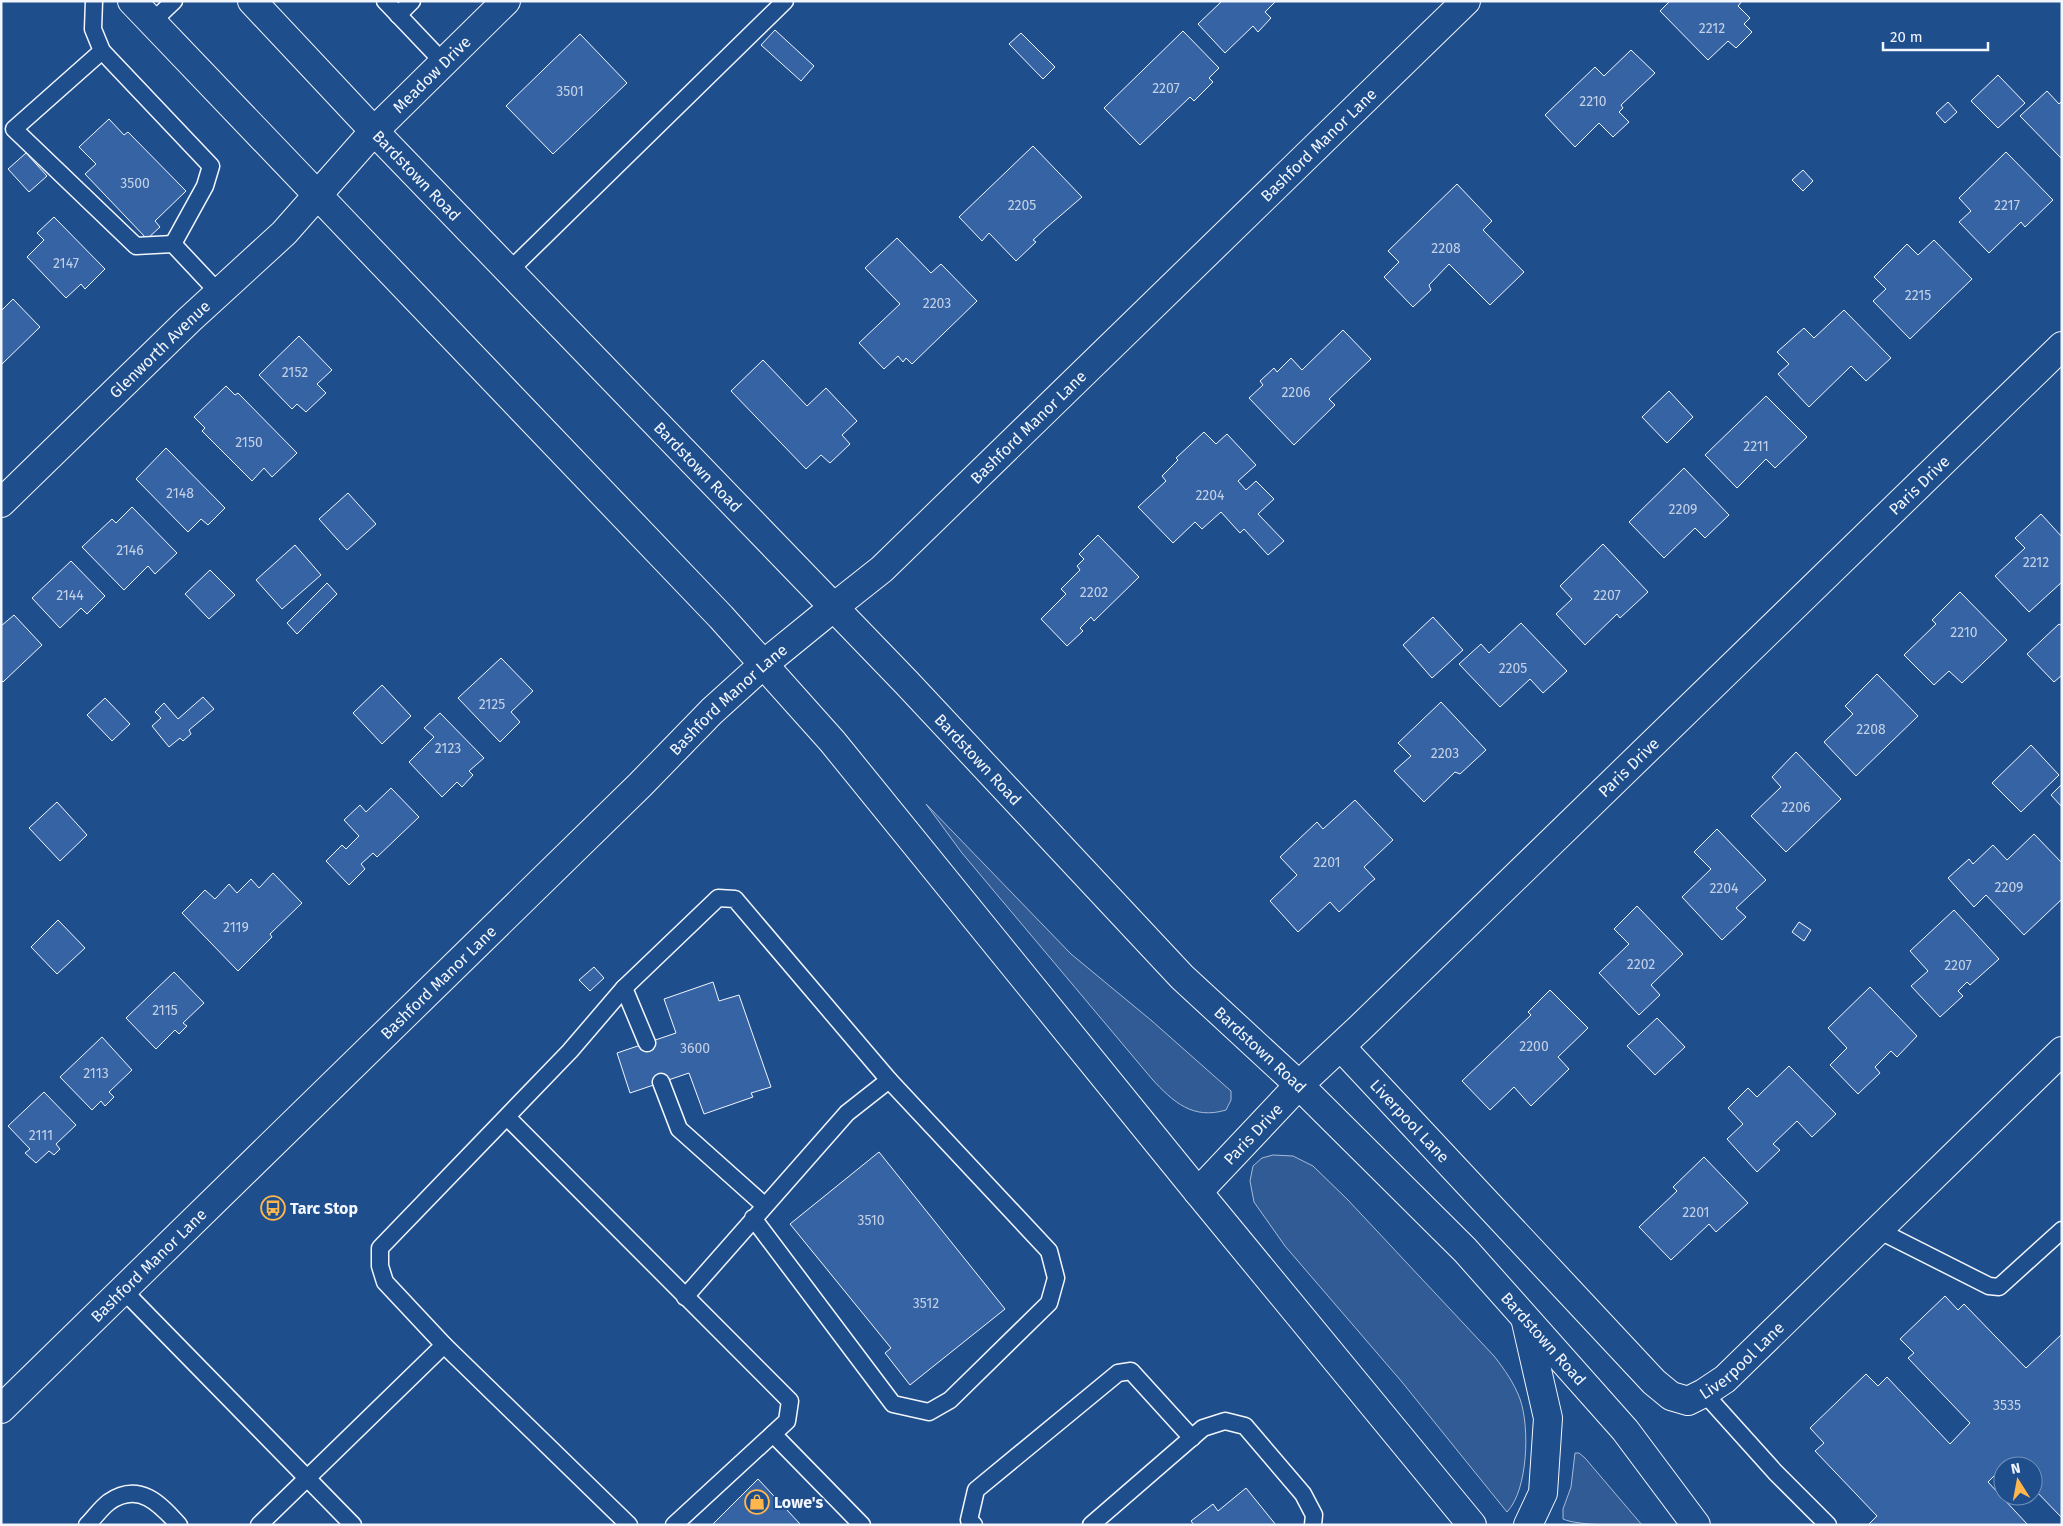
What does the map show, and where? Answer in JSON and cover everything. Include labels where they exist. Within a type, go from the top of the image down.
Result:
[{"type":"street","points":[[132,1],[764,664],[832,741],[1198,1192],[1472,1525]]},
{"type":"street","name":"Bardstown Road","points":[[252,1],[834,607],[1182,977],[1299,1085],[1466,1250],[1625,1430],[1696,1525]]},
{"type":"street","name":"Meadow Drive","points":[[319,195],[374,130],[506,1]]},
{"type":"street","name":"Bashford Manor Lane","points":[[1,1409],[640,785],[712,711],[764,664],[882,569],[1466,1]]},
{"type":"street","name":"Glenworth Avenue","points":[[1,503],[284,233],[319,195]]},
{"type":"street","name":"Paris Drive","points":[[1198,1192],[1299,1085],[2062,346]]},
{"type":"street","name":"Liverpool Lane","points":[[1340,1047],[1654,1382],[1671,1396],[1688,1401],[1725,1379],[1878,1230],[2060,1058]]},
{"type":"street","points":[[1525,1318],[1548,1418],[1543,1493],[1528,1525]]},
{"type":"lane","points":[[94,1],[93,29],[102,51],[211,166],[205,186],[172,244]]},
{"type":"lane","points":[[152,22],[174,1]]},
{"type":"lane","points":[[385,1],[444,63]]},
{"type":"lane","points":[[398,15],[412,1]]},
{"type":"lane","points":[[510,270],[786,1]]},
{"type":"lane","points":[[102,51],[14,129],[136,246],[172,244],[219,293]]},
{"type":"lane","points":[[629,1525],[444,1345],[385,1282],[380,1266],[380,1248],[570,1051],[624,988],[718,898],[735,899],[889,1080],[1049,1251],[1056,1278],[1049,1303],[950,1400],[929,1412],[893,1404],[753,1218]]},
{"type":"lane","points":[[624,988],[647,1043]]},
{"type":"lane","points":[[685,1297],[764,1205],[847,1113],[889,1080]]},
{"type":"lane","points":[[662,1082],[679,1129],[764,1205]]},
{"type":"lane","points":[[507,1117],[790,1401],[787,1421],[674,1525]]},
{"type":"lane","points":[[1878,1230],[1989,1286],[1999,1287],[2062,1230]]},
{"type":"lane","points":[[123,1290],[353,1525]]},
{"type":"lane","points":[[259,1525],[444,1345]]},
{"type":"lane","points":[[974,1525],[969,1520],[976,1490],[1118,1374],[1131,1371],[1192,1438]]},
{"type":"lane","points":[[1704,1393],[1775,1472],[1828,1525]]},
{"type":"lane","points":[[1091,1525],[1203,1428],[1225,1421],[1245,1426],[1303,1494],[1314,1515],[1313,1525]]},
{"type":"lane","points":[[773,1434],[862,1525]]},
{"type":"lane","points":[[87,1525],[109,1502],[122,1496],[136,1494],[149,1497],[180,1525]]},
{"type":"shaded area","points":[[926,804],[1071,954],[1152,1021],[1231,1091],[1231,1100],[1226,1110],[1203,1113],[1184,1107],[1168,1095],[1152,1079],[962,853]]},
{"type":"shaded area","points":[[1273,1155],[1293,1156],[1313,1166],[1347,1199],[1494,1356],[1505,1372],[1520,1399],[1526,1441],[1523,1474],[1519,1489],[1514,1502],[1507,1512],[1402,1382],[1285,1246],[1254,1202],[1250,1181],[1253,1166],[1262,1158]]},
{"type":"shaded area","points":[[1575,1453],[1579,1453],[1585,1458],[1642,1525],[1590,1524],[1563,1519],[1563,1509],[1571,1487]]},
{"type":"building","points":[[1222,1],[1276,1],[1265,12],[1271,18],[1258,32],[1253,26],[1225,53],[1198,24]]},
{"type":"building","points":[[1670,1],[1742,1],[1738,6],[1750,18],[1744,24],[1752,32],[1736,48],[1728,41],[1708,60],[1660,11]]},
{"type":"building","points":[[775,30],[814,66],[801,81],[761,45]]},
{"type":"building","points":[[1183,31],[1219,68],[1209,78],[1213,82],[1194,101],[1190,97],[1140,145],[1104,108]]},
{"type":"building","points":[[1021,33],[1055,67],[1043,79],[1009,44]]},
{"type":"building","points":[[580,34],[627,83],[553,154],[506,106]]},
{"type":"building","points":[[1631,50],[1655,73],[1621,105],[1623,108],[1619,112],[1629,122],[1613,137],[1599,123],[1575,147],[1545,115],[1595,67],[1604,76]]},
{"type":"building","points":[[1998,75],[2025,103],[1998,128],[1971,101]]},
{"type":"building","points":[[2047,91],[2059,104],[2062,101],[2062,159],[2020,116]]},
{"type":"building","points":[[1948,102],[1957,112],[1945,123],[1936,113]]},
{"type":"building","points":[[109,119],[124,135],[128,132],[186,191],[155,221],[160,227],[147,239],[85,174],[96,164],[79,147]]},
{"type":"building","points":[[1033,146],[1082,197],[1033,240],[1036,242],[1016,261],[989,233],[982,241],[959,217]]},
{"type":"building","points":[[2006,152],[2053,200],[2025,227],[2021,222],[1989,253],[1959,222],[1971,211],[1959,198]]},
{"type":"building","points":[[26,153],[47,176],[29,192],[8,169]]},
{"type":"building","points":[[1803,170],[1813,181],[1803,191],[1792,180]]},
{"type":"building","points":[[1457,184],[1492,221],[1483,230],[1524,272],[1490,305],[1449,264],[1429,285],[1431,290],[1413,307],[1384,277],[1399,262],[1388,251]]},
{"type":"building","points":[[54,217],[105,269],[85,289],[81,284],[66,298],[27,257],[44,240],[37,233]]},
{"type":"building","points":[[897,238],[931,273],[941,264],[977,301],[912,364],[906,358],[903,362],[898,356],[884,369],[859,343],[900,304],[865,268]]},
{"type":"building","points":[[1934,240],[1972,279],[1910,339],[1873,301],[1886,289],[1874,277],[1907,244],[1918,255]]},
{"type":"building","points":[[13,299],[40,327],[1,365],[1,311]]},
{"type":"building","points":[[1844,310],[1891,358],[1866,381],[1851,366],[1809,407],[1778,374],[1789,364],[1777,352],[1804,328],[1814,338]]},
{"type":"building","points":[[1343,330],[1371,359],[1329,399],[1335,405],[1294,445],[1249,398],[1263,385],[1260,381],[1274,368],[1277,372],[1291,358],[1302,370]]},
{"type":"building","points":[[299,336],[332,370],[317,384],[326,393],[306,412],[297,404],[292,409],[259,375]]},
{"type":"building","points":[[763,360],[807,406],[826,388],[857,421],[842,435],[850,444],[830,463],[821,455],[806,469],[731,391]]},
{"type":"building","points":[[226,386],[235,395],[238,393],[297,453],[272,477],[264,468],[252,481],[202,431],[205,428],[194,417]]},
{"type":"building","points":[[1669,391],[1693,417],[1667,443],[1642,417]]},
{"type":"building","points":[[1766,396],[1807,437],[1775,468],[1766,459],[1737,488],[1705,455]]},
{"type":"building","points":[[1204,432],[1216,444],[1227,434],[1256,465],[1238,481],[1246,490],[1256,481],[1274,499],[1258,514],[1284,541],[1268,555],[1244,529],[1240,533],[1221,512],[1202,529],[1195,522],[1173,543],[1138,507],[1166,481],[1162,476],[1178,460],[1176,458]]},
{"type":"building","points":[[166,448],[225,508],[208,525],[201,519],[188,532],[136,479]]},
{"type":"building","points":[[1684,468],[1729,515],[1705,538],[1695,528],[1664,558],[1629,522]]},
{"type":"building","points":[[348,493],[376,524],[347,550],[319,519]]},
{"type":"building","points":[[132,507],[177,553],[155,574],[148,566],[124,590],[82,547],[112,519],[116,523]]},
{"type":"building","points":[[2041,514],[2062,537],[2062,582],[2029,612],[1995,576],[2025,548],[2015,538]]},
{"type":"building","points":[[1098,535],[1139,577],[1094,621],[1091,617],[1080,628],[1083,631],[1067,646],[1041,619],[1066,594],[1061,589],[1080,570],[1077,566],[1084,559],[1079,554]]},
{"type":"building","points":[[1603,544],[1648,592],[1620,618],[1617,614],[1585,645],[1556,614],[1572,599],[1560,586]]},
{"type":"building","points":[[295,545],[321,575],[282,609],[256,580]]},
{"type":"building","points":[[71,561],[105,596],[87,614],[81,608],[60,628],[32,598]]},
{"type":"building","points":[[210,570],[235,595],[209,619],[185,594]]},
{"type":"building","points":[[327,583],[337,594],[297,634],[287,623]]},
{"type":"building","points":[[1960,592],[2007,640],[1962,683],[1949,671],[1934,685],[1904,655],[1936,624],[1932,620]]},
{"type":"building","points":[[14,615],[42,645],[3,682],[1,680],[1,626]]},
{"type":"building","points":[[1433,617],[1463,650],[1432,678],[1403,645]]},
{"type":"building","points":[[1521,623],[1567,671],[1543,693],[1530,679],[1500,707],[1459,664],[1481,644],[1489,653]]},
{"type":"building","points":[[2059,624],[2062,626],[2062,675],[2054,682],[2027,654]]},
{"type":"building","points":[[501,658],[533,691],[511,712],[520,722],[500,742],[458,698]]},
{"type":"building","points":[[1877,674],[1918,716],[1856,776],[1824,742],[1853,714],[1845,706]]},
{"type":"building","points":[[382,685],[411,716],[382,744],[353,713]]},
{"type":"building","points":[[203,697],[214,709],[189,730],[191,734],[183,741],[180,738],[169,747],[152,726],[161,718],[155,712],[164,703],[178,719]]},
{"type":"building","points":[[105,698],[130,724],[112,741],[87,715]]},
{"type":"building","points":[[1441,702],[1486,750],[1460,774],[1455,772],[1424,802],[1394,771],[1411,756],[1398,743]]},
{"type":"building","points":[[440,713],[484,758],[469,771],[473,775],[462,787],[457,782],[442,797],[409,762],[434,737],[424,728]]},
{"type":"building","points":[[2031,745],[2059,775],[2021,812],[1992,783]]},
{"type":"building","points":[[1796,752],[1841,799],[1786,852],[1751,816],[1781,787],[1772,777]]},
{"type":"building","points":[[2062,784],[2062,807],[2051,795]]},
{"type":"building","points":[[391,788],[419,817],[377,857],[373,853],[361,864],[365,869],[349,885],[326,861],[342,845],[346,849],[359,836],[344,820],[360,805],[366,812]]},
{"type":"building","points":[[1355,800],[1393,840],[1364,867],[1375,879],[1339,912],[1330,902],[1298,932],[1270,901],[1297,875],[1280,857],[1317,822],[1323,829]]},
{"type":"building","points":[[57,802],[87,835],[60,861],[29,828]]},
{"type":"building","points":[[1717,829],[1766,880],[1736,908],[1746,917],[1722,940],[1682,897],[1711,869],[1694,852]]},
{"type":"building","points":[[2034,834],[2062,863],[2062,899],[2024,935],[1986,895],[1974,907],[1948,878],[1969,859],[1973,864],[1993,845],[2007,860]]},
{"type":"building","points":[[273,873],[302,903],[270,934],[272,937],[238,971],[182,913],[205,890],[215,899],[229,884],[237,893],[251,879],[259,888]]},
{"type":"building","points":[[1637,906],[1683,954],[1651,985],[1660,995],[1639,1015],[1599,973],[1629,944],[1614,929]]},
{"type":"building","points":[[1954,910],[1999,959],[1970,985],[1967,982],[1958,991],[1963,996],[1940,1017],[1911,986],[1928,971],[1910,951]]},
{"type":"building","points":[[58,920],[85,948],[57,974],[31,947]]},
{"type":"building","points":[[1799,922],[1811,930],[1804,941],[1792,932]]},
{"type":"building","points":[[594,967],[604,978],[590,991],[579,980]]},
{"type":"building","points":[[174,972],[204,1003],[183,1023],[187,1026],[179,1034],[175,1030],[156,1049],[126,1018]]},
{"type":"building","points":[[713,982],[719,1001],[739,995],[771,1087],[751,1093],[753,1097],[704,1114],[689,1073],[630,1093],[617,1053],[676,1033],[664,999]]},
{"type":"building","points":[[1870,987],[1917,1036],[1897,1057],[1891,1051],[1875,1067],[1880,1073],[1858,1094],[1830,1065],[1847,1048],[1828,1028]]},
{"type":"building","points":[[1550,990],[1588,1028],[1558,1057],[1569,1069],[1531,1106],[1514,1087],[1490,1110],[1462,1081],[1531,1015],[1528,1012]]},
{"type":"building","points":[[1657,1018],[1685,1047],[1655,1075],[1627,1046]]},
{"type":"building","points":[[102,1037],[132,1070],[109,1092],[114,1097],[105,1106],[101,1101],[92,1110],[60,1077]]},
{"type":"building","points":[[1789,1066],[1836,1114],[1812,1137],[1797,1121],[1773,1144],[1780,1150],[1757,1172],[1727,1139],[1743,1124],[1728,1108],[1748,1088],[1757,1097]]},
{"type":"building","points":[[44,1092],[76,1125],[56,1144],[60,1149],[54,1155],[49,1151],[36,1163],[25,1153],[30,1149],[8,1126]]},
{"type":"building","points":[[879,1152],[1005,1309],[910,1385],[885,1353],[891,1348],[790,1224]]},
{"type":"building","points":[[1704,1157],[1748,1203],[1716,1232],[1709,1224],[1671,1260],[1639,1227],[1677,1191],[1673,1187]]},
{"type":"building","points":[[1945,1296],[1958,1310],[1964,1304],[2026,1368],[2062,1334],[2062,1518],[2043,1498],[2043,1456],[1993,1456],[1993,1477],[1988,1482],[1993,1487],[1993,1506],[2010,1506],[2028,1525],[1868,1525],[1877,1516],[1815,1451],[1824,1443],[1810,1428],[1866,1374],[1878,1386],[1887,1377],[1950,1444],[1970,1423],[1908,1358],[1914,1353],[1900,1339]]},
{"type":"building","name":"Lowe's","points":[[758,1479],[801,1525],[712,1525]]},
{"type":"building","points":[[1246,1488],[1276,1525],[1194,1525],[1191,1521],[1213,1504],[1218,1511]]},
{"type":"place","name":"Tarc Stop","points":[[273,1208]]},
{"type":"place","name":"Lowe's","points":[[757,1502]]}]
